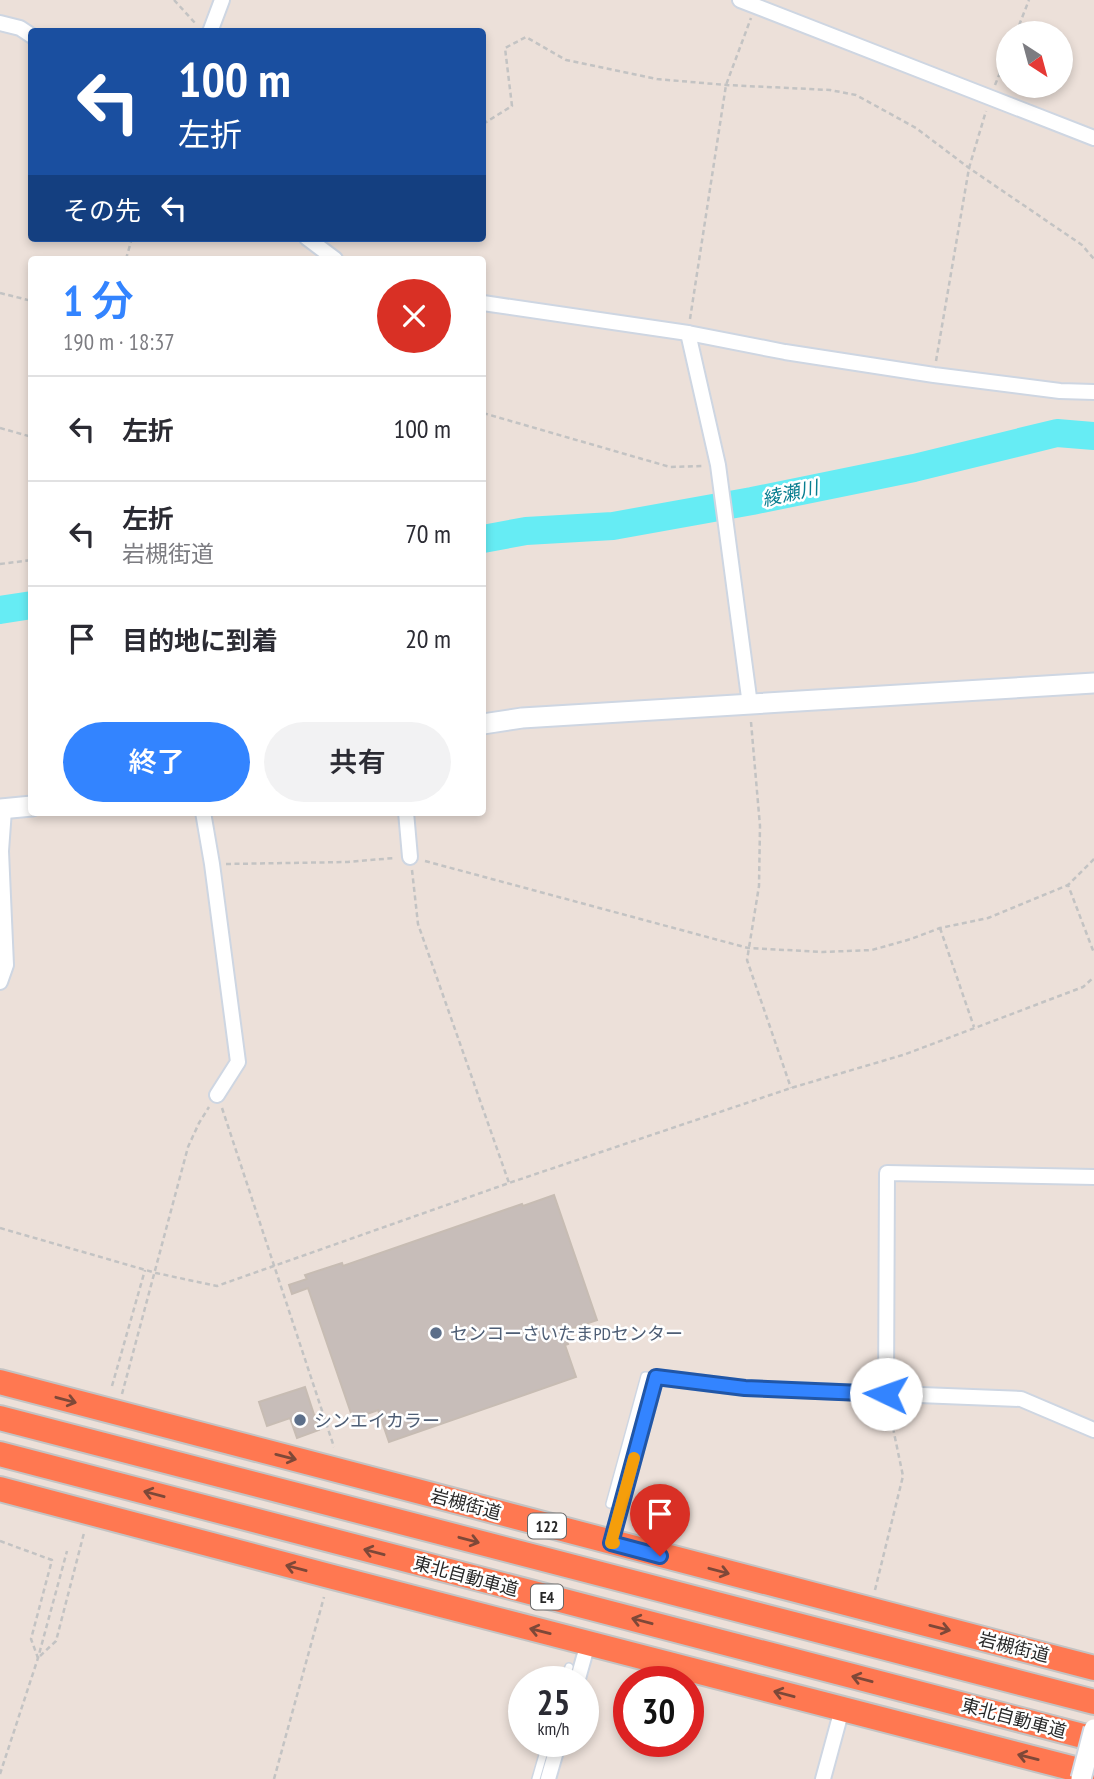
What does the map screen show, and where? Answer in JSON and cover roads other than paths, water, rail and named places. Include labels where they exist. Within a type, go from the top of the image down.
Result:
[{"type":"highway","name":"岩槻街道","points":[[0,1382],[1094,1668]]},
{"type":"highway","name":"東北自動車道","points":[[0,1418],[1094,1702]]},
{"type":"highway","name":"東北自動車道","points":[[0,1454],[1094,1739]]},
{"type":"highway","points":[[0,1489],[1094,1774]]},
{"type":"street","points":[[212,28],[222,0]]},
{"type":"street","points":[[740,0],[1094,138]]},
{"type":"street","points":[[0,23],[20,28],[28,33]]},
{"type":"street","points":[[312,242],[331,256]]},
{"type":"street","points":[[486,303],[688,333],[785,352],[934,375],[1060,391],[1094,392]]},
{"type":"street","points":[[688,333],[718,465],[750,705]]},
{"type":"street","points":[[486,724],[522,718],[1094,683]]},
{"type":"street","points":[[0,982],[6,965],[2,809],[28,806]]},
{"type":"street","points":[[204,816],[238,1062],[217,1095]]},
{"type":"street","points":[[406,816],[410,857]]},
{"type":"street","points":[[886,1394],[887,1173],[1094,1177]]},
{"type":"street","points":[[611,1543],[656,1377],[745,1388],[1021,1399],[1094,1430]]},
{"type":"street","points":[[582,1666],[588,1643]]},
{"type":"street","points":[[823,1779],[842,1709]]},
{"type":"street","points":[[1081,1779],[1094,1728]]},
{"type":"street","points":[[548,1779],[554,1757]]},
{"type":"lane","points":[[610,1504],[645,1376],[656,1377]]},
{"type":"lane","points":[[536,1779],[542,1757]]},
{"type":"waterway","name":"綾瀬川","points":[[486,538],[526,531],[613,526],[752,501],[914,468],[1057,433],[1094,436]]},
{"type":"waterway","name":"綾瀬川","points":[[0,610],[28,606]]},
{"type":"place","name":"センコーさいたまPDセンター","points":[[436,1333]]},
{"type":"place","name":"シンエイカラー","points":[[300,1420]]}]
